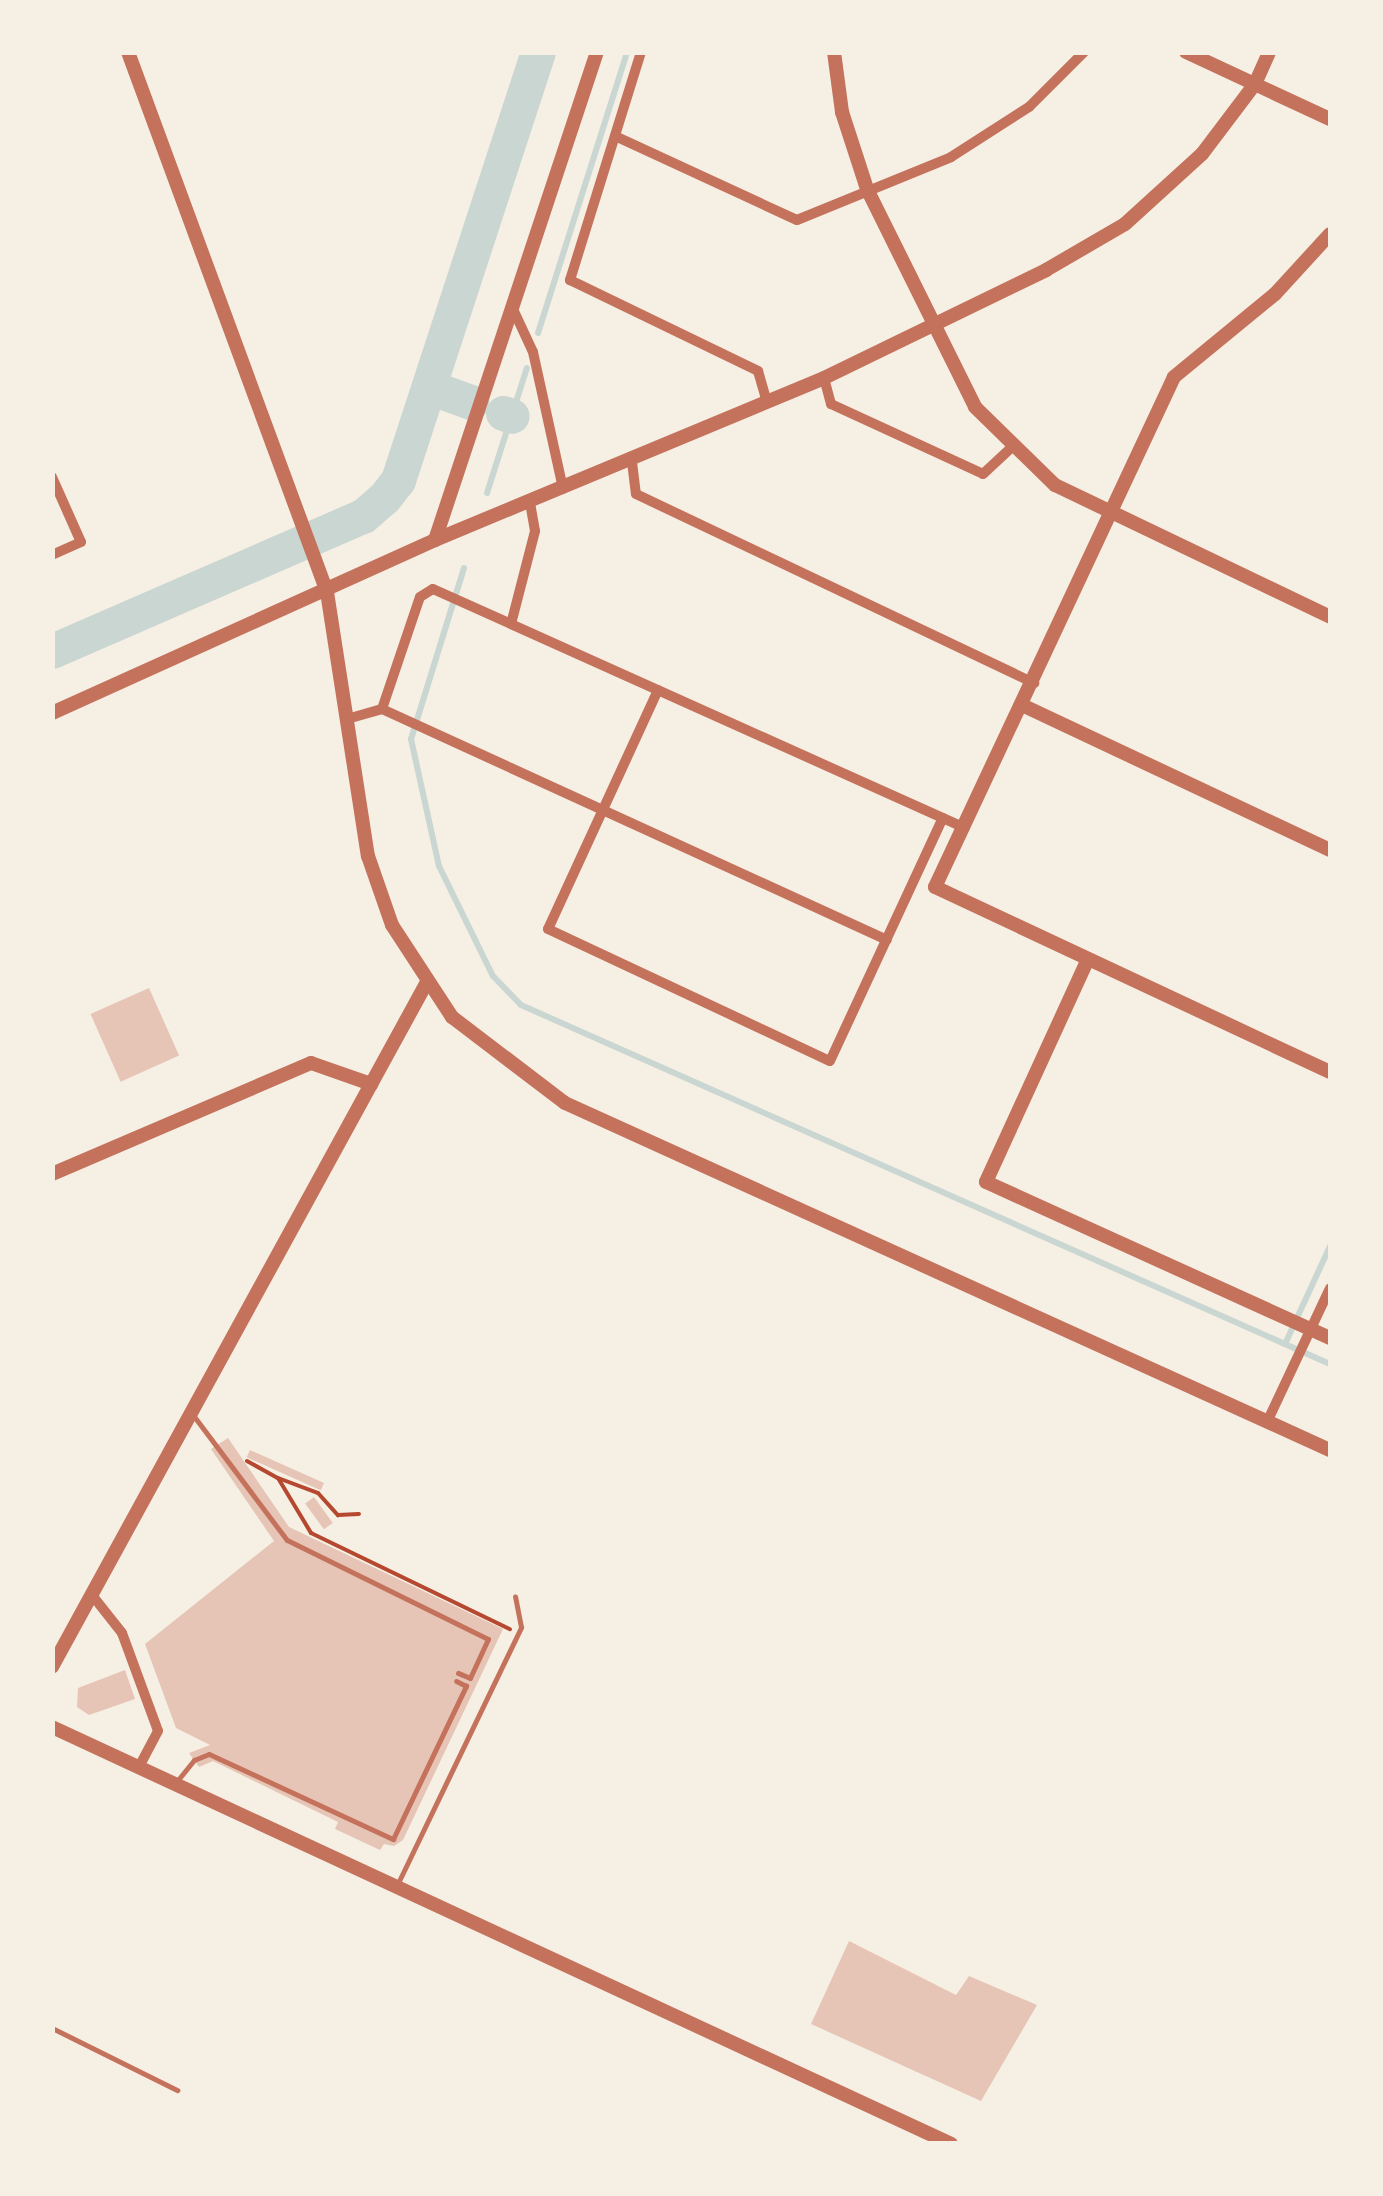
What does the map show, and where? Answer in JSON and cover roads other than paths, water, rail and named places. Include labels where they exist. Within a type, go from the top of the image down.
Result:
[{"type":"street","points":[[128,52],[327,592],[368,856],[392,925],[426,984],[490,1052],[565,1103],[1330,1450]]},
{"type":"street","points":[[434,540],[597,52]]},
{"type":"street","points":[[641,52],[570,280],[758,371],[767,402]]},
{"type":"street","points":[[834,52],[842,112],[868,189],[932,327],[975,408],[1055,486],[1330,616]]},
{"type":"street","points":[[614,136],[797,220],[951,157],[998,128],[1084,52]]},
{"type":"street","points":[[1186,52],[1330,119]]},
{"type":"street","points":[[52,712],[327,592],[434,540],[632,462],[824,378],[932,327],[1125,224],[1202,154],[1254,84],[1270,52]]},
{"type":"street","points":[[1330,234],[1276,294],[1174,377],[1024,706],[935,887],[1330,1072]]},
{"type":"street","points":[[513,309],[533,352],[563,488]]},
{"type":"street","points":[[824,378],[831,404],[983,474],[1012,447]]},
{"type":"street","points":[[632,462],[636,494],[1034,683]]},
{"type":"street","points":[[52,477],[81,542],[52,555]]},
{"type":"street","points":[[511,624],[535,531],[530,504]]},
{"type":"street","points":[[382,709],[420,597],[433,589],[965,828]]},
{"type":"street","points":[[658,690],[548,928],[830,1061],[943,818]]},
{"type":"street","points":[[1024,706],[1330,850]]},
{"type":"street","points":[[347,719],[382,709],[886,940]]},
{"type":"street","points":[[1088,960],[986,1182],[1330,1338]]},
{"type":"street","points":[[52,1667],[426,984]]},
{"type":"street","points":[[52,1174],[311,1062],[372,1084]]},
{"type":"street","points":[[1268,1422],[1304,1344],[1307,1327],[1330,1288]]},
{"type":"street","points":[[92,1595],[122,1633],[158,1731],[139,1766]]},
{"type":"street","points":[[52,1727],[398,1883],[951,2144]]},
{"type":"lane","points":[[176,1782],[194,1760],[209,1754],[393,1839],[466,1686],[457,1677],[470,1678],[488,1639],[287,1540],[192,1413]]},
{"type":"lane","points":[[398,1883],[519,1633],[515,1596]]},
{"type":"lane","points":[[52,2028],[176,2090]]},
{"type":"waterway","points":[[52,651],[363,516],[384,498],[398,480],[538,52]]},
{"type":"waterway","points":[[538,333],[627,52]]},
{"type":"waterway","points":[[487,493],[527,368]]},
{"type":"waterway","points":[[429,387],[471,402]]},
{"type":"waterway","points":[[503,413],[512,416]]},
{"type":"waterway","points":[[464,568],[411,739],[439,866],[493,976],[521,1005],[1330,1364]]},
{"type":"waterway","points":[[1285,1344],[1330,1246]]}]
